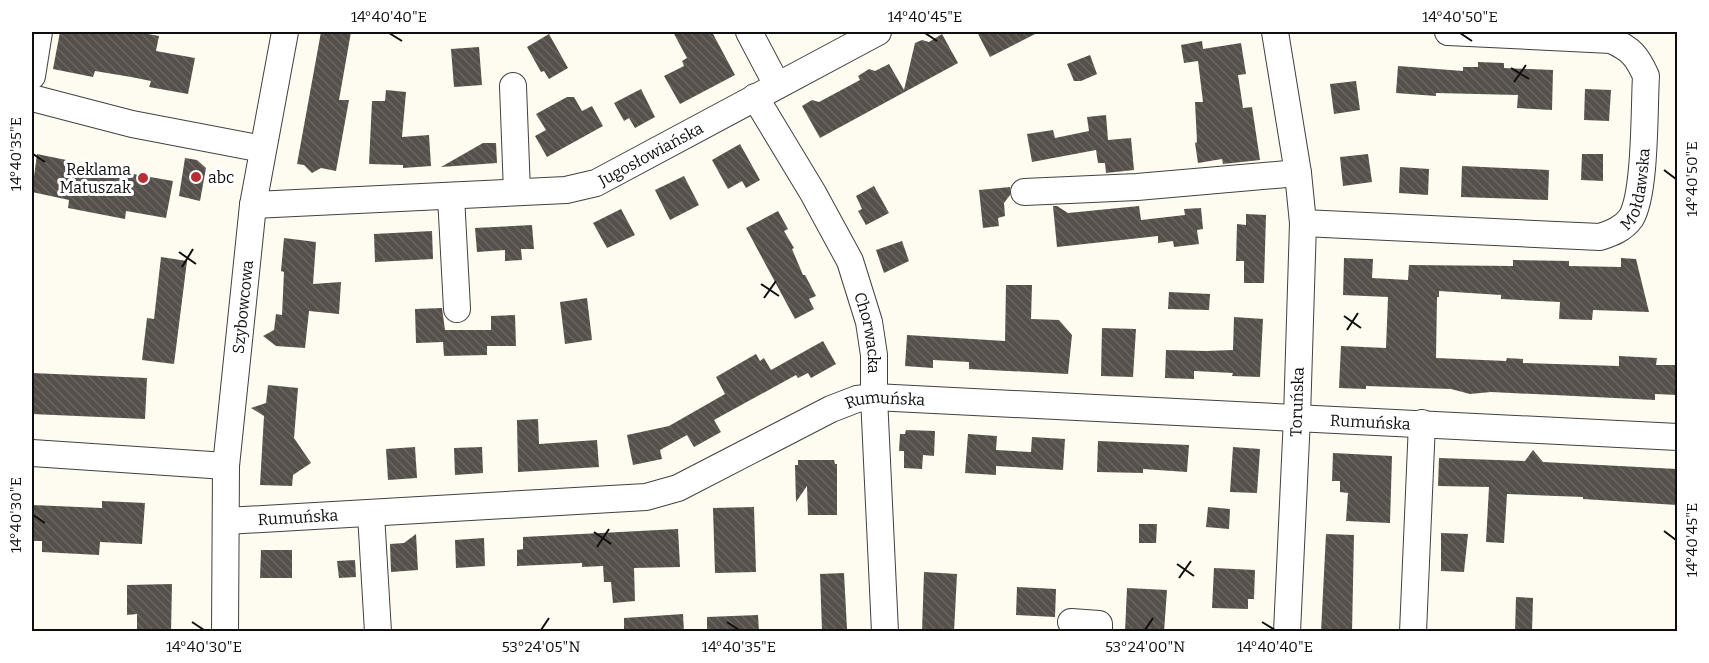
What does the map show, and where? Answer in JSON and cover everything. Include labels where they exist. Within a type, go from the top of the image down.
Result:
[{"type":"street","points":[[32,76],[39,32]]},
{"type":"street","name":"Szybowcowa","points":[[225,632],[226,466],[253,205],[285,32]]},
{"type":"street","points":[[749,32],[766,91]]},
{"type":"street","name":"Jugosłowiańska","points":[[253,205],[566,190],[596,183],[878,32]]},
{"type":"street","name":"Toruńska","points":[[1275,32],[1298,173],[1303,223],[1287,632]]},
{"type":"street","name":"Mołdawska","points":[[1303,223],[1600,237],[1621,229],[1631,218],[1639,197],[1646,76],[1639,60],[1627,47],[1611,40],[1448,32]]},
{"type":"street","points":[[513,86],[517,192]]},
{"type":"street","name":"Chorwacka","points":[[766,91],[813,194],[850,261],[869,322],[874,355],[873,397],[885,632]]},
{"type":"street","points":[[32,98],[132,124],[262,149]]},
{"type":"street","points":[[1023,192],[1137,187],[1298,173]]},
{"type":"street","points":[[451,195],[457,309]]},
{"type":"street","name":"Rumuńska","points":[[226,521],[646,497],[678,488],[831,409],[857,399],[873,397],[1677,437]]},
{"type":"street","name":"Rumuńska","points":[[1413,632],[1422,423]]},
{"type":"street","points":[[32,453],[226,466]]},
{"type":"street","points":[[371,514],[378,632]]},
{"type":"street","points":[[1071,622],[1099,624],[1099,632]]},
{"type":"building","points":[[60,32],[137,32],[159,36],[156,51],[195,58],[188,94],[149,87],[151,81],[131,77],[95,71],[93,77],[53,69]]},
{"type":"building","points":[[321,32],[351,32],[339,100],[349,100],[336,171],[321,168],[312,173],[304,165],[297,164]]},
{"type":"building","points":[[673,32],[712,32],[735,75],[680,104],[664,76],[684,66],[682,61],[687,58]]},
{"type":"building","points":[[977,32],[1039,32],[990,57]]},
{"type":"building","points":[[549,34],[568,68],[549,79],[544,71],[541,72],[527,47]]},
{"type":"building","points":[[942,34],[958,63],[820,138],[802,106],[812,100],[819,102],[860,80],[858,76],[869,69],[875,71],[889,64],[904,90],[915,43],[922,40],[929,42]]},
{"type":"building","points":[[1202,41],[1203,49],[1241,43],[1246,74],[1238,75],[1243,108],[1252,107],[1260,160],[1223,164],[1222,159],[1198,163],[1195,143],[1197,142],[1195,102],[1203,102],[1198,61],[1184,63],[1181,45]]},
{"type":"building","points":[[479,47],[482,85],[454,87],[451,49]]},
{"type":"building","points":[[1090,55],[1097,74],[1081,81],[1074,81],[1067,64]]},
{"type":"building","points":[[1478,62],[1504,63],[1504,68],[1553,70],[1552,110],[1517,108],[1518,95],[1436,93],[1436,96],[1396,93],[1398,66],[1463,71],[1463,67],[1478,67]]},
{"type":"building","points":[[1356,81],[1360,110],[1334,114],[1330,84]]},
{"type":"building","points":[[641,89],[655,117],[635,128],[629,118],[624,121],[614,103]]},
{"type":"building","points":[[1585,89],[1611,90],[1609,121],[1584,120]]},
{"type":"building","points":[[386,90],[406,92],[402,137],[429,135],[431,166],[403,168],[403,165],[369,164],[372,101],[385,101]]},
{"type":"building","points":[[567,97],[574,97],[582,111],[592,106],[603,126],[547,157],[535,136],[546,130],[536,114]]},
{"type":"building","points":[[1106,115],[1108,140],[1131,138],[1134,170],[1106,173],[1105,163],[1098,163],[1096,150],[1032,162],[1027,134],[1053,130],[1055,138],[1089,131],[1087,117]]},
{"type":"building","points":[[483,143],[496,143],[497,163],[441,167]]},
{"type":"building","points":[[740,144],[760,180],[746,188],[742,181],[728,189],[712,160]]},
{"type":"building","points":[[37,154],[76,162],[75,166],[133,177],[133,174],[173,181],[166,218],[126,211],[125,219],[68,208],[69,200],[32,192]]},
{"type":"building","points":[[1368,154],[1372,182],[1343,186],[1340,157]]},
{"type":"building","points":[[1582,154],[1603,154],[1603,181],[1581,180]]},
{"type":"building","points":[[185,158],[197,160],[206,168],[200,201],[179,196]]},
{"type":"building","points":[[1462,166],[1549,170],[1548,200],[1461,197]]},
{"type":"building","points":[[1400,167],[1429,169],[1428,195],[1399,193]]},
{"type":"building","points":[[684,176],[699,205],[670,220],[655,190]]},
{"type":"building","points":[[874,186],[889,213],[866,225],[858,211],[862,209],[856,196]]},
{"type":"building","points":[[1010,187],[1010,195],[1004,203],[1005,216],[998,218],[999,226],[983,228],[979,190]]},
{"type":"building","points":[[1053,206],[1068,213],[1139,206],[1141,220],[1185,215],[1184,209],[1201,208],[1203,229],[1197,230],[1199,244],[1174,247],[1173,241],[1158,243],[1158,236],[1057,247]]},
{"type":"building","points":[[621,209],[635,235],[607,248],[593,223]]},
{"type":"building","points":[[778,211],[788,229],[784,231],[794,248],[792,249],[803,275],[816,296],[809,299],[814,309],[795,319],[746,228]]},
{"type":"building","points":[[1246,214],[1266,215],[1264,283],[1244,283],[1244,261],[1236,261],[1237,224],[1246,225]]},
{"type":"building","points":[[532,225],[534,249],[521,249],[522,260],[505,261],[505,250],[477,252],[475,228]]},
{"type":"building","points":[[432,231],[433,259],[375,262],[374,234]]},
{"type":"building","points":[[284,238],[316,242],[313,284],[341,282],[339,314],[309,311],[305,348],[276,346],[263,336],[274,330],[276,314],[282,315],[284,272],[281,271]]},
{"type":"building","points":[[902,241],[909,261],[884,273],[876,250]]},
{"type":"building","points":[[161,257],[187,261],[174,364],[142,360],[147,318],[154,319]]},
{"type":"building","points":[[1344,258],[1373,259],[1372,278],[1408,280],[1409,265],[1513,266],[1513,260],[1569,261],[1569,266],[1621,267],[1621,258],[1636,259],[1649,312],[1593,310],[1592,320],[1559,319],[1560,302],[1501,299],[1501,295],[1439,291],[1436,358],[1506,361],[1507,358],[1523,359],[1523,363],[1619,366],[1619,356],[1657,358],[1656,365],[1677,365],[1677,395],[1655,394],[1655,400],[1491,392],[1470,394],[1451,389],[1366,386],[1366,389],[1339,388],[1341,346],[1386,348],[1388,297],[1343,295]]},
{"type":"building","points":[[1006,285],[1032,285],[1031,319],[1059,320],[1072,335],[1068,374],[969,369],[969,362],[933,360],[933,368],[905,366],[907,335],[1005,341]]},
{"type":"building","points":[[1169,292],[1210,294],[1209,310],[1168,309]]},
{"type":"building","points":[[587,298],[592,340],[565,344],[560,302]]},
{"type":"building","points":[[442,308],[445,330],[491,330],[491,316],[515,315],[516,346],[487,346],[487,355],[444,356],[443,342],[416,343],[415,309]]},
{"type":"building","points":[[1234,317],[1263,319],[1260,377],[1194,371],[1194,379],[1165,378],[1166,350],[1233,350]]},
{"type":"building","points":[[1102,328],[1136,329],[1133,377],[1101,376]]},
{"type":"building","points":[[823,341],[836,364],[811,378],[808,373],[798,378],[796,375],[714,420],[721,432],[694,447],[687,435],[660,450],[662,459],[633,465],[627,435],[669,426],[725,394],[716,377],[756,354],[760,361],[764,358],[771,370]]},
{"type":"building","points":[[32,373],[147,378],[145,419],[32,414]]},
{"type":"building","points":[[268,385],[298,388],[294,438],[311,463],[293,475],[292,486],[260,485],[264,416],[251,408],[266,403]]},
{"type":"building","points":[[538,419],[539,444],[597,440],[599,467],[518,472],[517,420]]},
{"type":"building","points":[[906,430],[935,431],[934,456],[923,455],[922,469],[904,468],[904,451],[899,451],[900,434],[905,434]]},
{"type":"building","points":[[968,434],[997,436],[996,450],[1031,452],[1032,437],[1065,439],[1063,470],[996,466],[996,475],[965,473]]},
{"type":"building","points":[[1098,441],[1189,445],[1187,472],[1143,469],[1143,473],[1097,472]]},
{"type":"building","points":[[415,447],[417,478],[388,480],[386,449]]},
{"type":"building","points":[[482,447],[483,473],[455,475],[454,448]]},
{"type":"building","points":[[1233,447],[1260,449],[1257,493],[1230,492]]},
{"type":"building","points":[[1533,450],[1543,462],[1677,469],[1677,505],[1583,499],[1583,497],[1507,494],[1504,543],[1486,542],[1489,487],[1438,486],[1439,458],[1525,461]]},
{"type":"building","points":[[1333,453],[1392,456],[1390,523],[1346,521],[1348,493],[1340,492],[1340,481],[1332,481]]},
{"type":"building","points":[[798,460],[834,460],[837,464],[837,515],[808,515],[807,486],[796,502],[795,465],[798,465]]},
{"type":"building","points":[[102,501],[145,503],[142,544],[100,542],[99,555],[42,552],[42,541],[32,541],[32,505],[102,508]]},
{"type":"building","points":[[754,507],[756,572],[715,573],[713,508]]},
{"type":"building","points":[[1208,507],[1230,509],[1229,529],[1206,527]]},
{"type":"building","points":[[1139,524],[1157,524],[1156,543],[1139,543]]},
{"type":"building","points":[[678,529],[680,567],[634,568],[635,601],[613,603],[611,582],[604,582],[603,566],[582,567],[582,563],[517,566],[517,550],[523,549],[523,537]]},
{"type":"building","points":[[1441,533],[1468,534],[1464,572],[1441,571]]},
{"type":"building","points":[[416,534],[418,570],[391,572],[390,544],[404,543]]},
{"type":"building","points":[[1326,534],[1354,535],[1352,632],[1321,632]]},
{"type":"building","points":[[484,538],[485,566],[456,568],[455,540]]},
{"type":"building","points":[[261,550],[292,550],[292,578],[260,578]]},
{"type":"building","points":[[355,560],[356,577],[339,578],[337,561]]},
{"type":"building","points":[[1214,568],[1255,570],[1254,599],[1248,599],[1248,609],[1212,608]]},
{"type":"building","points":[[924,572],[957,574],[954,632],[922,632]]},
{"type":"building","points":[[844,573],[847,629],[822,630],[820,574]]},
{"type":"building","points":[[172,584],[171,632],[137,632],[137,614],[127,615],[127,585]]},
{"type":"building","points":[[1017,587],[1056,589],[1055,617],[1016,615]]},
{"type":"building","points":[[1127,588],[1167,590],[1164,632],[1125,632]]},
{"type":"building","points":[[1516,597],[1533,598],[1532,632],[1515,632]]},
{"type":"building","points":[[683,614],[684,632],[624,632],[624,618]]},
{"type":"building","points":[[758,615],[759,632],[707,632],[707,617]]},
{"type":"place","name":"abc","points":[[196,177]]},
{"type":"place","name":"Reklama Matuszak","points":[[143,178]]}]
